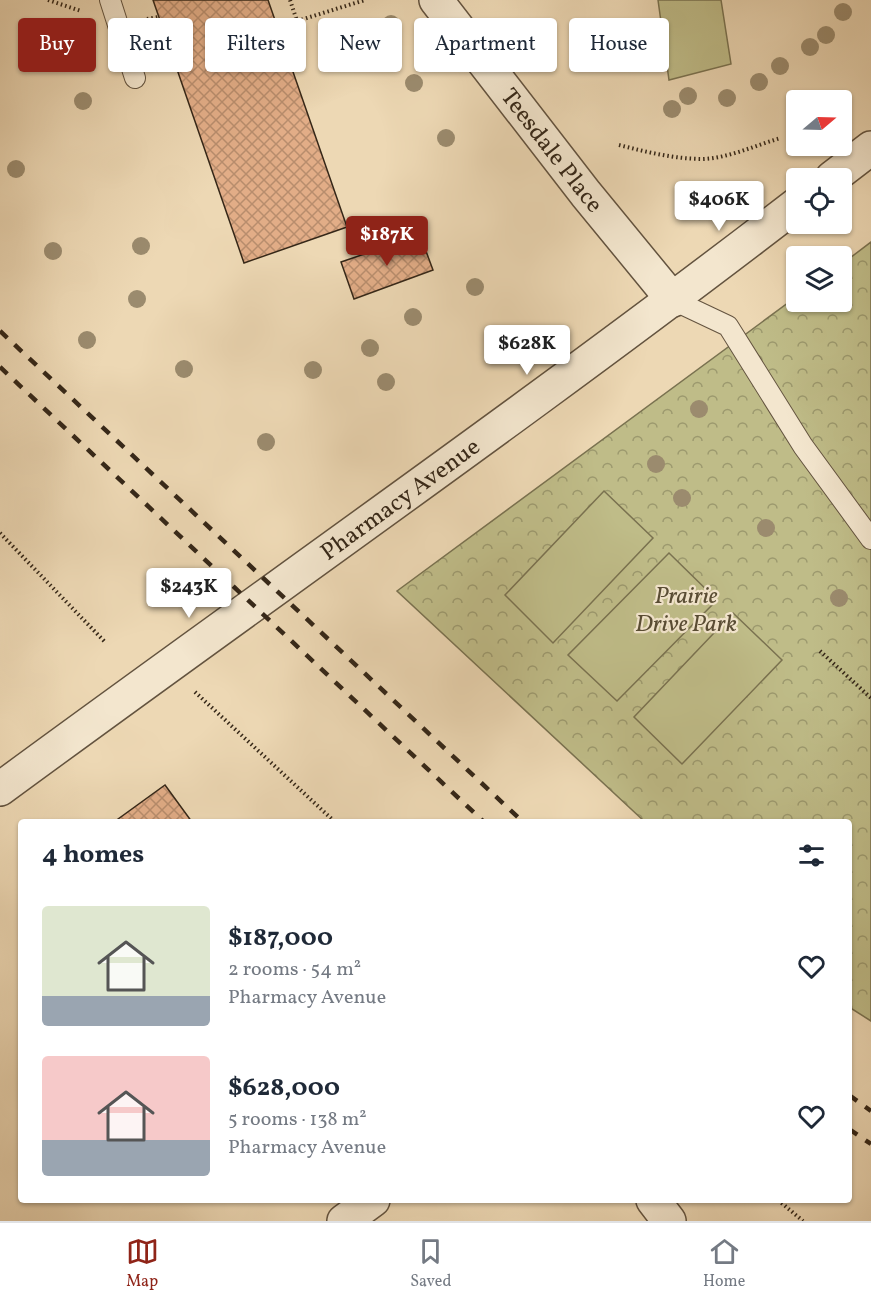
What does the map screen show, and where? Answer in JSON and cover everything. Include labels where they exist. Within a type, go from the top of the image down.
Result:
[{"type":"street","name":"Teesdale Place","points":[[436,0],[604,217],[673,300]]},
{"type":"street","points":[[845,168],[871,148]]},
{"type":"street","name":"Pharmacy Avenue","points":[[0,789],[168,665],[411,493],[673,300],[786,213]]},
{"type":"street","points":[[344,1221],[369,1203]]},
{"type":"street","points":[[655,1203],[669,1221]]},
{"type":"lane","points":[[110,0],[135,78]]},
{"type":"lane","points":[[673,300],[729,326],[802,446],[871,538]]},
{"type":"path","points":[[290,0],[297,21],[365,0]]},
{"type":"path","points":[[619,145],[657,155],[704,159],[781,138]]},
{"type":"path","points":[[0,533],[105,642]]},
{"type":"path","points":[[820,651],[871,698]]},
{"type":"path","points":[[168,665],[332,819]]},
{"type":"path","points":[[781,1203],[802,1221]]},
{"type":"green space","points":[[658,0],[721,0],[731,64],[669,80],[669,18],[660,18]]},
{"type":"green space","name":"Prairie Drive Park","points":[[871,242],[871,1021],[852,1009],[852,819],[642,819],[397,591],[786,304],[786,312],[852,312],[852,256]]},
{"type":"green space","points":[[604,491],[653,538],[553,643],[505,595]]},
{"type":"green space","points":[[669,553],[717,600],[617,701],[568,655]]},
{"type":"green space","points":[[733,613],[782,660],[682,764],[634,717]]},
{"type":"building","points":[[153,0],[268,0],[274,18],[205,18],[205,72],[293,72],[347,227],[244,263],[178,72],[193,72],[193,18],[159,18]]},
{"type":"building","points":[[420,235],[433,270],[354,299],[341,262]]},
{"type":"building","points":[[165,785],[190,819],[118,819]]},
{"type":"railway","points":[[0,331],[520,819]]},
{"type":"railway","points":[[0,367],[481,819]]},
{"type":"railway","points":[[852,1097],[871,1111]]},
{"type":"railway","points":[[852,1131],[871,1144]]}]
